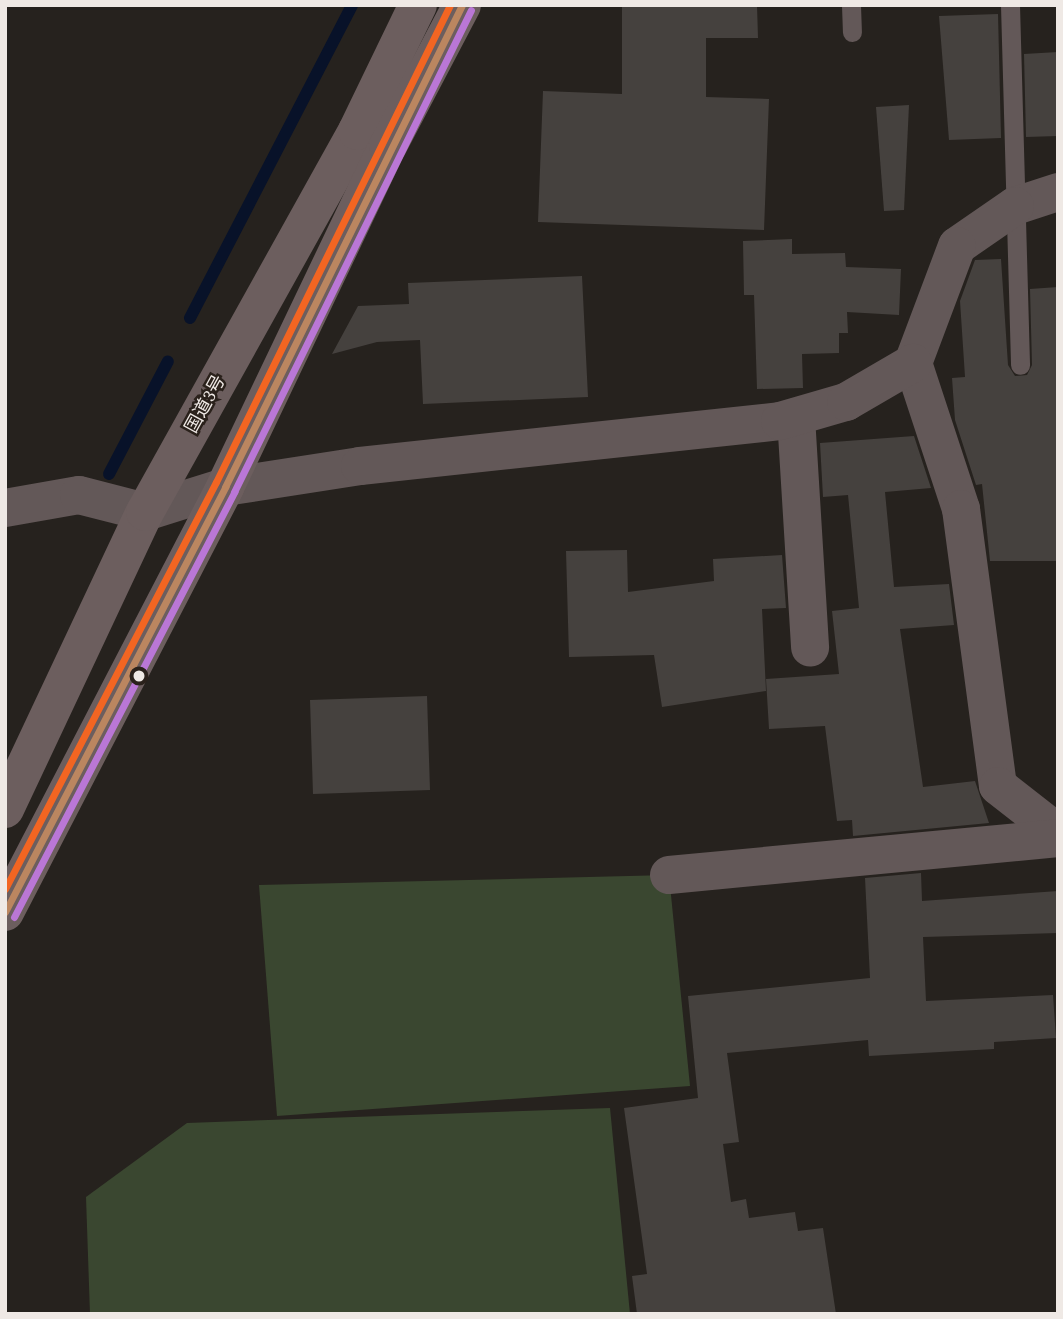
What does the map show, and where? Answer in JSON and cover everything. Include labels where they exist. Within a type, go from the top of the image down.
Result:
[{"type":"highway","name":"国道3号","points":[[5,810],[145,512],[357,131],[418,5]]},
{"type":"highway","points":[[5,912],[225,486],[388,146],[462,5]]},
{"type":"street","points":[[1058,192],[1015,206],[957,246],[913,363],[961,509],[998,786],[1058,836]]},
{"type":"street","points":[[5,508],[79,495],[145,512],[225,486],[796,417],[846,402],[913,363]]},
{"type":"street","points":[[796,417],[810,648]]},
{"type":"street","points":[[669,875],[1058,836]]},
{"type":"lane","points":[[851,5],[852,32]]},
{"type":"lane","points":[[1010,5],[1020,365]]},
{"type":"green space","points":[[669,875],[690,1086],[277,1116],[259,885]]},
{"type":"green space","points":[[610,1108],[630,1314],[90,1314],[86,1197],[187,1123]]},
{"type":"building","points":[[622,5],[757,5],[758,38],[706,38],[706,97],[769,99],[764,230],[538,222],[543,91],[622,94]]},
{"type":"building","points":[[998,14],[1001,138],[949,140],[939,16]]},
{"type":"building","points":[[1058,52],[1058,136],[1026,137],[1024,54]]},
{"type":"building","points":[[909,105],[904,210],[884,211],[876,107]]},
{"type":"building","points":[[792,239],[792,254],[845,253],[846,267],[901,269],[899,315],[847,312],[848,333],[839,333],[839,353],[802,354],[803,388],[757,389],[754,295],[744,295],[743,241]]},
{"type":"building","points":[[1001,259],[1008,365],[1015,376],[1027,375],[1032,365],[1030,289],[1058,287],[1056,561],[990,561],[982,484],[976,485],[955,420],[952,378],[965,377],[960,301],[975,260]]},
{"type":"building","points":[[582,276],[588,397],[423,404],[420,340],[377,342],[332,354],[358,306],[409,304],[408,283]]},
{"type":"building","points":[[914,436],[931,488],[885,492],[894,587],[949,584],[954,625],[900,629],[923,787],[975,781],[989,823],[853,836],[852,820],[837,821],[825,726],[769,729],[766,679],[839,674],[832,611],[859,608],[848,495],[823,497],[820,443]]},
{"type":"building","points":[[627,550],[628,592],[714,581],[713,559],[782,555],[786,608],[762,609],[766,691],[662,707],[654,655],[569,657],[566,551]]},
{"type":"building","points":[[427,696],[430,790],[313,794],[310,700]]},
{"type":"building","points":[[921,873],[922,901],[1058,891],[1058,933],[923,937],[926,1001],[1053,995],[1056,1038],[994,1042],[994,1049],[869,1056],[868,1040],[727,1053],[739,1142],[723,1144],[731,1202],[746,1199],[749,1218],[795,1212],[798,1231],[823,1228],[836,1314],[637,1314],[632,1276],[647,1274],[624,1108],[698,1098],[688,996],[870,978],[865,878]]},
{"type":"waterway","points":[[190,318],[352,5]]},
{"type":"waterway","points":[[109,474],[168,361]]},
{"type":"transit line","points":[[5,889],[216,482],[450,5]]},
{"type":"transit line","points":[[5,912],[225,487],[462,5]]},
{"type":"transit line","points":[[14,917],[234,492],[471,10]]}]
